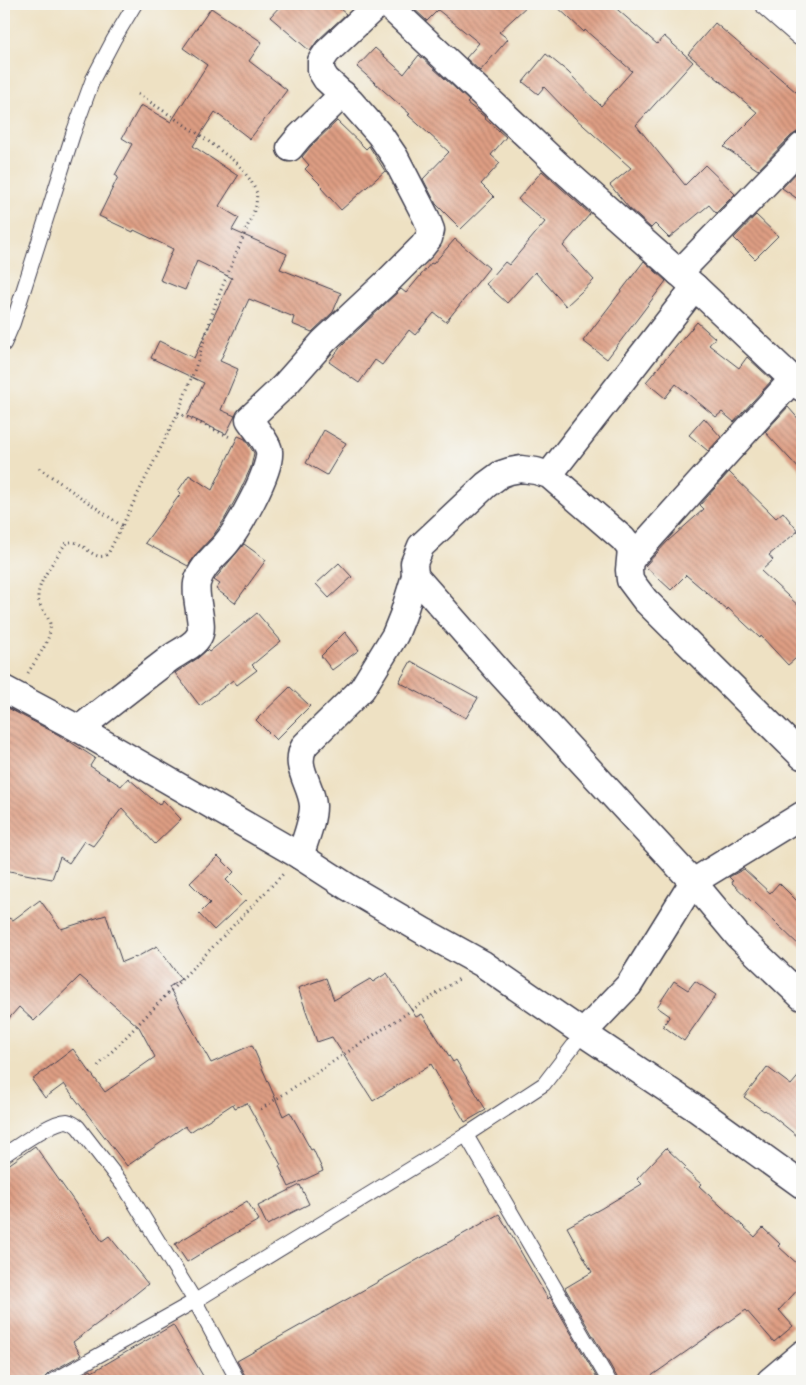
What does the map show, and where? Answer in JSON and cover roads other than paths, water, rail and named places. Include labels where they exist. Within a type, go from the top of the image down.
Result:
[{"type":"highway","points":[[770,4],[802,32]]},
{"type":"street","points":[[79,729],[139,681],[192,644],[200,635],[201,623],[197,600],[197,583],[210,559],[232,536],[255,496],[270,460],[269,449],[249,419],[284,386],[324,341],[386,283],[429,238],[431,230],[426,217],[380,135],[343,94],[326,79],[321,70],[321,62],[327,52],[378,4]]},
{"type":"street","points":[[387,4],[798,384],[631,559]]},
{"type":"street","points":[[290,148],[343,94]]},
{"type":"street","points":[[550,476],[687,280],[802,146]]},
{"type":"street","points":[[300,856],[313,806],[302,768],[301,752],[305,745],[362,689],[395,635],[415,576],[414,563],[421,546],[486,485],[501,474],[510,471],[521,469],[536,471],[550,476],[623,539],[631,549],[630,580],[645,600],[802,756]]},
{"type":"street","points":[[415,576],[501,674],[693,882],[738,936],[802,998]]},
{"type":"street","points":[[9,691],[300,856],[348,887],[483,964],[698,1110],[802,1184]]},
{"type":"street","points":[[583,1033],[629,985],[693,882],[802,815]]},
{"type":"street","points":[[770,1381],[802,1354]]},
{"type":"lane","points":[[4,344],[93,79],[135,4]]},
{"type":"lane","points":[[53,1381],[195,1302],[466,1135],[544,1084],[583,1033]]},
{"type":"lane","points":[[4,1155],[47,1128],[57,1124],[67,1121],[78,1126],[126,1189],[195,1302],[238,1381]]},
{"type":"lane","points":[[466,1135],[609,1381]]}]
